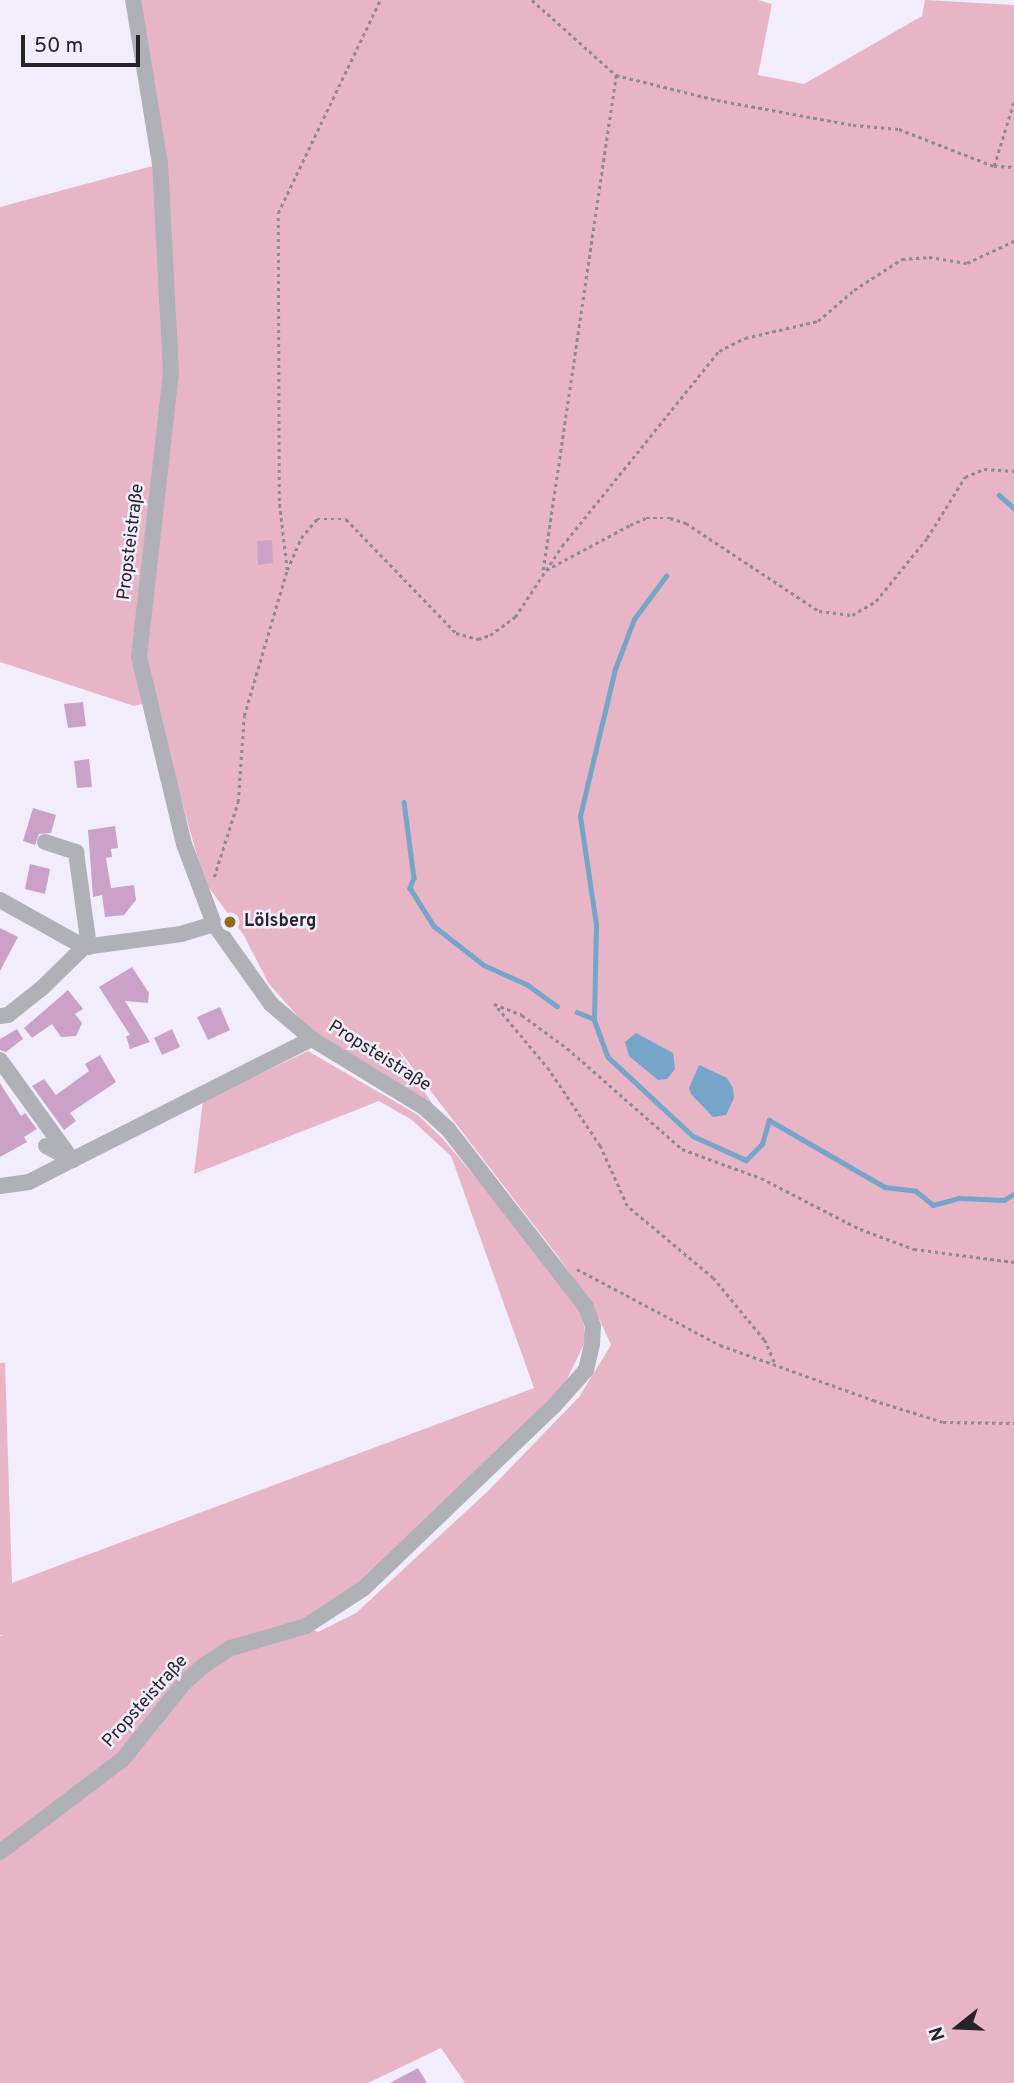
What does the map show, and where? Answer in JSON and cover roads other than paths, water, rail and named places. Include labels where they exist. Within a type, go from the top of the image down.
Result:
[{"type":"street","name":"Propsteistraße","points":[[0,1852],[123,1759],[185,1682],[206,1664],[231,1648],[306,1626],[364,1588],[554,1406],[586,1370],[593,1326],[586,1307],[551,1258],[436,1115],[312,1039],[271,1003],[214,923],[184,844],[139,657],[171,373],[160,164],[133,0]]},
{"type":"street","points":[[45,842],[76,852],[87,947]]},
{"type":"street","points":[[0,900],[87,947]]},
{"type":"street","points":[[0,1016],[8,1015],[87,947],[181,934],[214,923]]},
{"type":"street","points":[[0,1186],[29,1182],[312,1039]]},
{"type":"street","points":[[0,1060],[72,1160]]},
{"type":"street","points":[[46,1146],[72,1160]]},
{"type":"water","points":[[636,1033],[673,1053],[675,1069],[667,1079],[658,1080],[629,1056],[625,1042]]},
{"type":"water","points":[[699,1065],[727,1078],[733,1088],[734,1098],[726,1115],[713,1117],[691,1094],[689,1088]]},
{"type":"waterway","points":[[999,495],[1014,508]]},
{"type":"waterway","points":[[594,1019],[596,925],[580,816],[615,669],[634,619],[666,576]]},
{"type":"waterway","points":[[404,802],[414,878],[410,888],[434,926],[484,965],[528,985],[557,1006]]},
{"type":"waterway","points":[[577,1012],[594,1019],[608,1057],[693,1136],[746,1160],[762,1144],[769,1120],[885,1187],[916,1191],[933,1205],[959,1198],[1004,1200],[1014,1194]]},
{"type":"place","name":"Lölsberg","points":[[230,922]]}]
